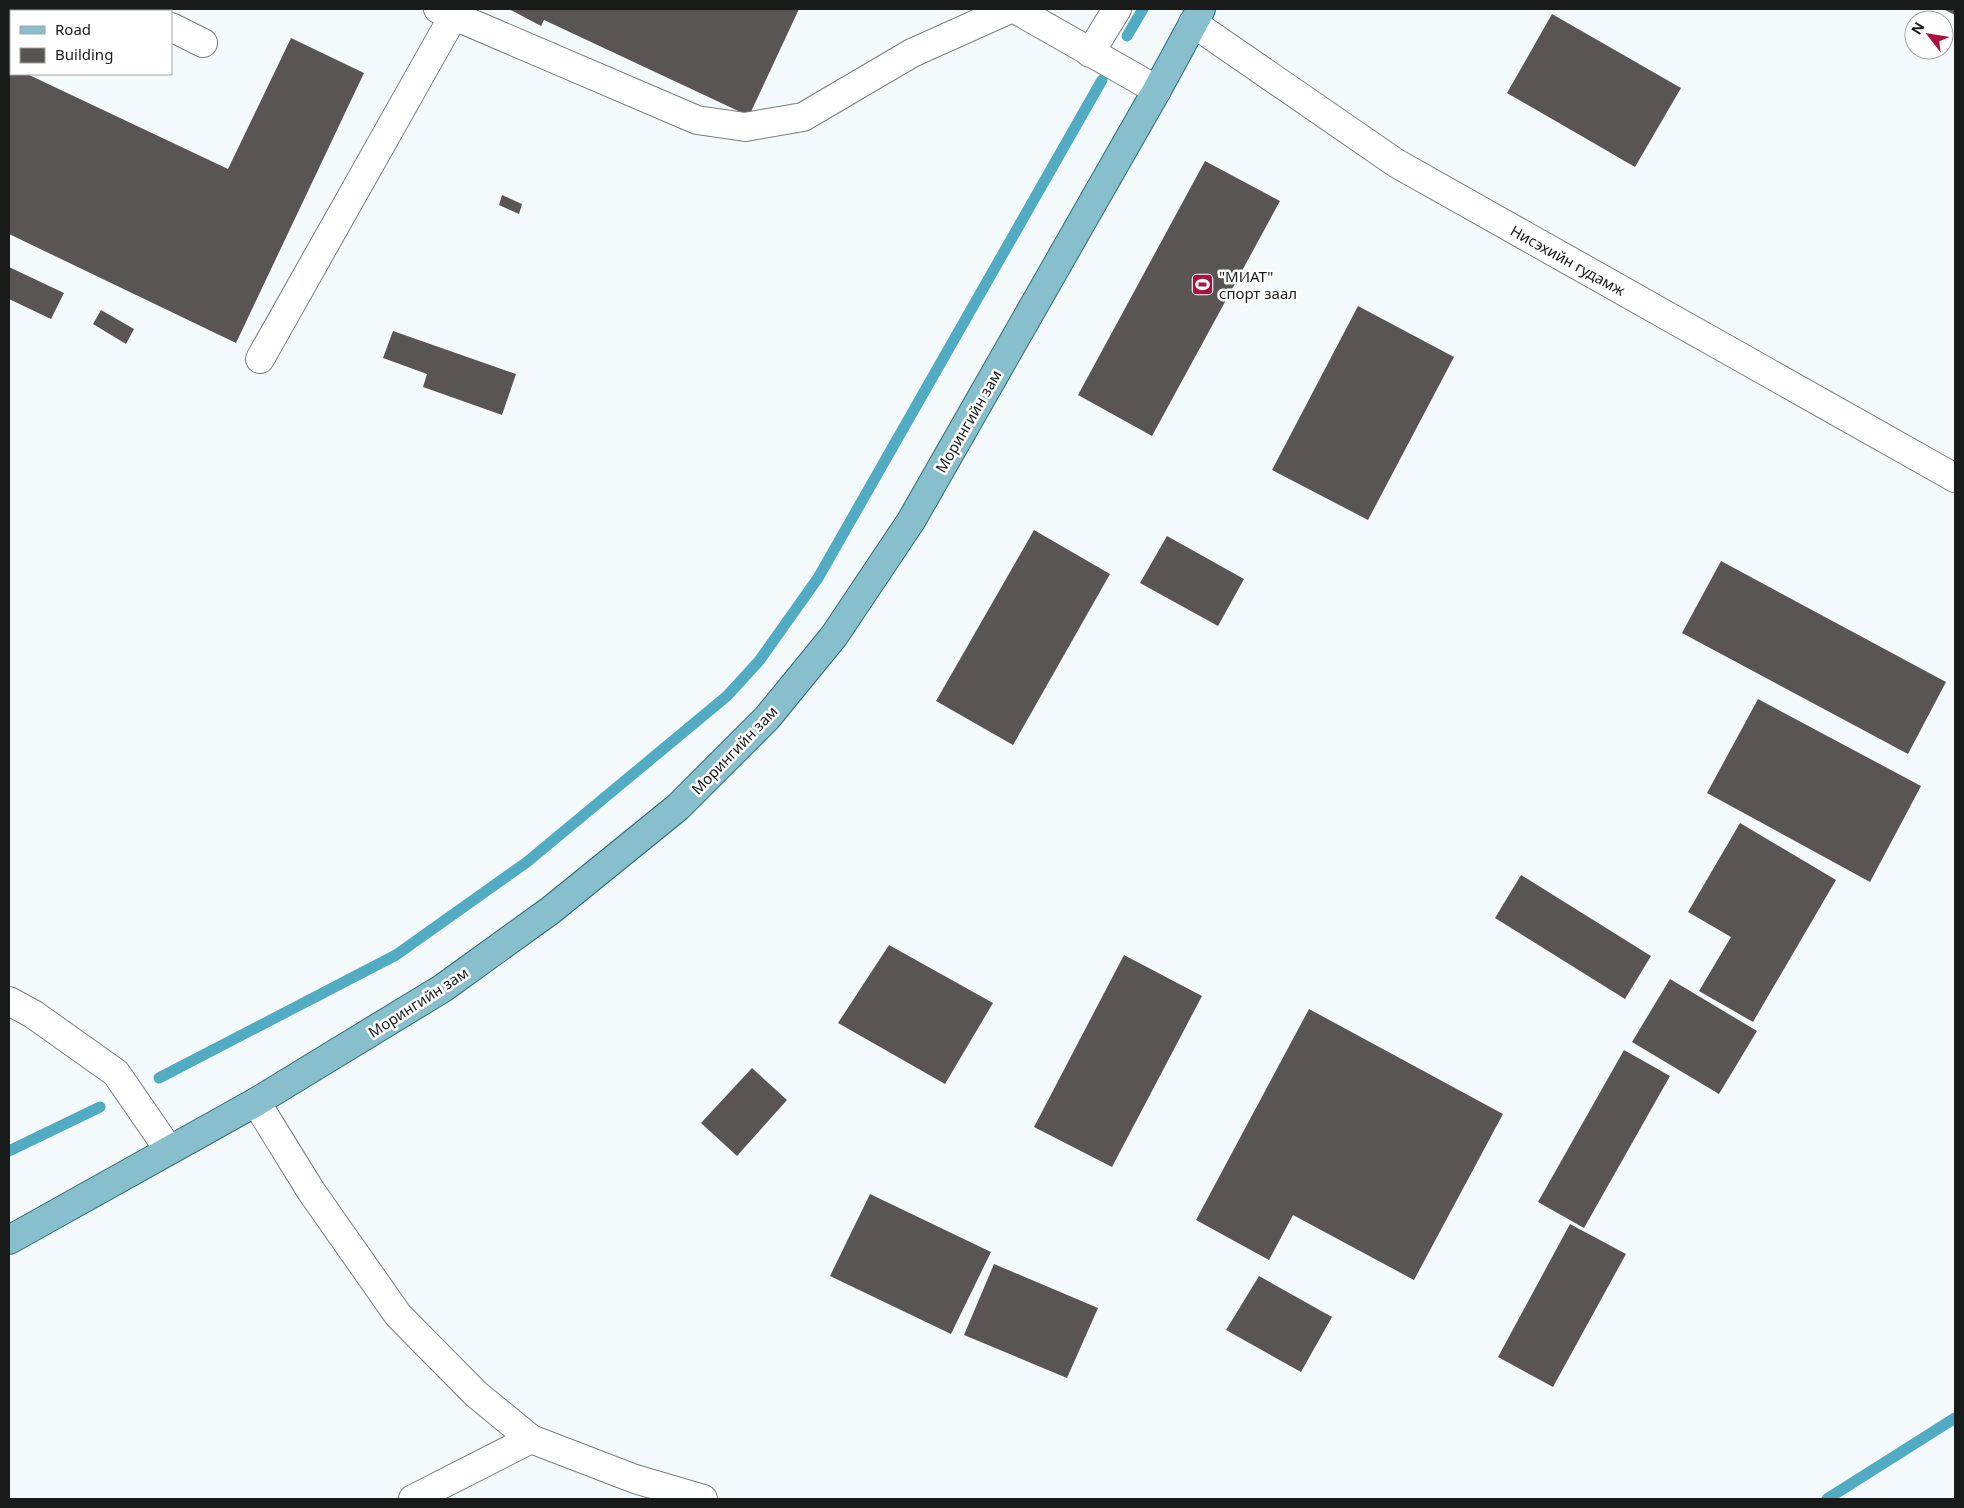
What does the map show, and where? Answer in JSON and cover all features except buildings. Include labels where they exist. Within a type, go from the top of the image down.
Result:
[{"type":"main road","name":"Морингийн зам","points":[[9,1240],[256,1102],[443,988],[551,910],[678,807],[767,718],[834,636],[911,521],[1157,90],[1197,16]]},
{"type":"street","points":[[260,359],[446,12],[697,120],[745,127],[803,117],[912,53],[1010,9]]},
{"type":"street","points":[[1015,9],[1157,90]]},
{"type":"street","points":[[1090,53],[1117,9]]},
{"type":"street","name":"Нисэхийн гудамж","points":[[1197,16],[1396,163],[1955,478]]},
{"type":"street","points":[[172,28],[203,43]]},
{"type":"street","points":[[9,1001],[33,1014],[116,1073],[169,1150]]},
{"type":"street","points":[[256,1102],[311,1191],[398,1315],[476,1394],[531,1439],[635,1479],[703,1499]]},
{"type":"street","points":[[413,1499],[531,1439]]},
{"type":"waterway","points":[[1127,36],[1143,9]]},
{"type":"waterway","points":[[159,1078],[396,955],[527,862],[727,696],[759,661],[818,578],[1102,80]]},
{"type":"waterway","points":[[9,1151],[100,1107]]},
{"type":"waterway","points":[[1827,1499],[1955,1418]]},
{"type":"place","name":"\"МИАТ\" спорт заал","points":[[1203,285]]}]
